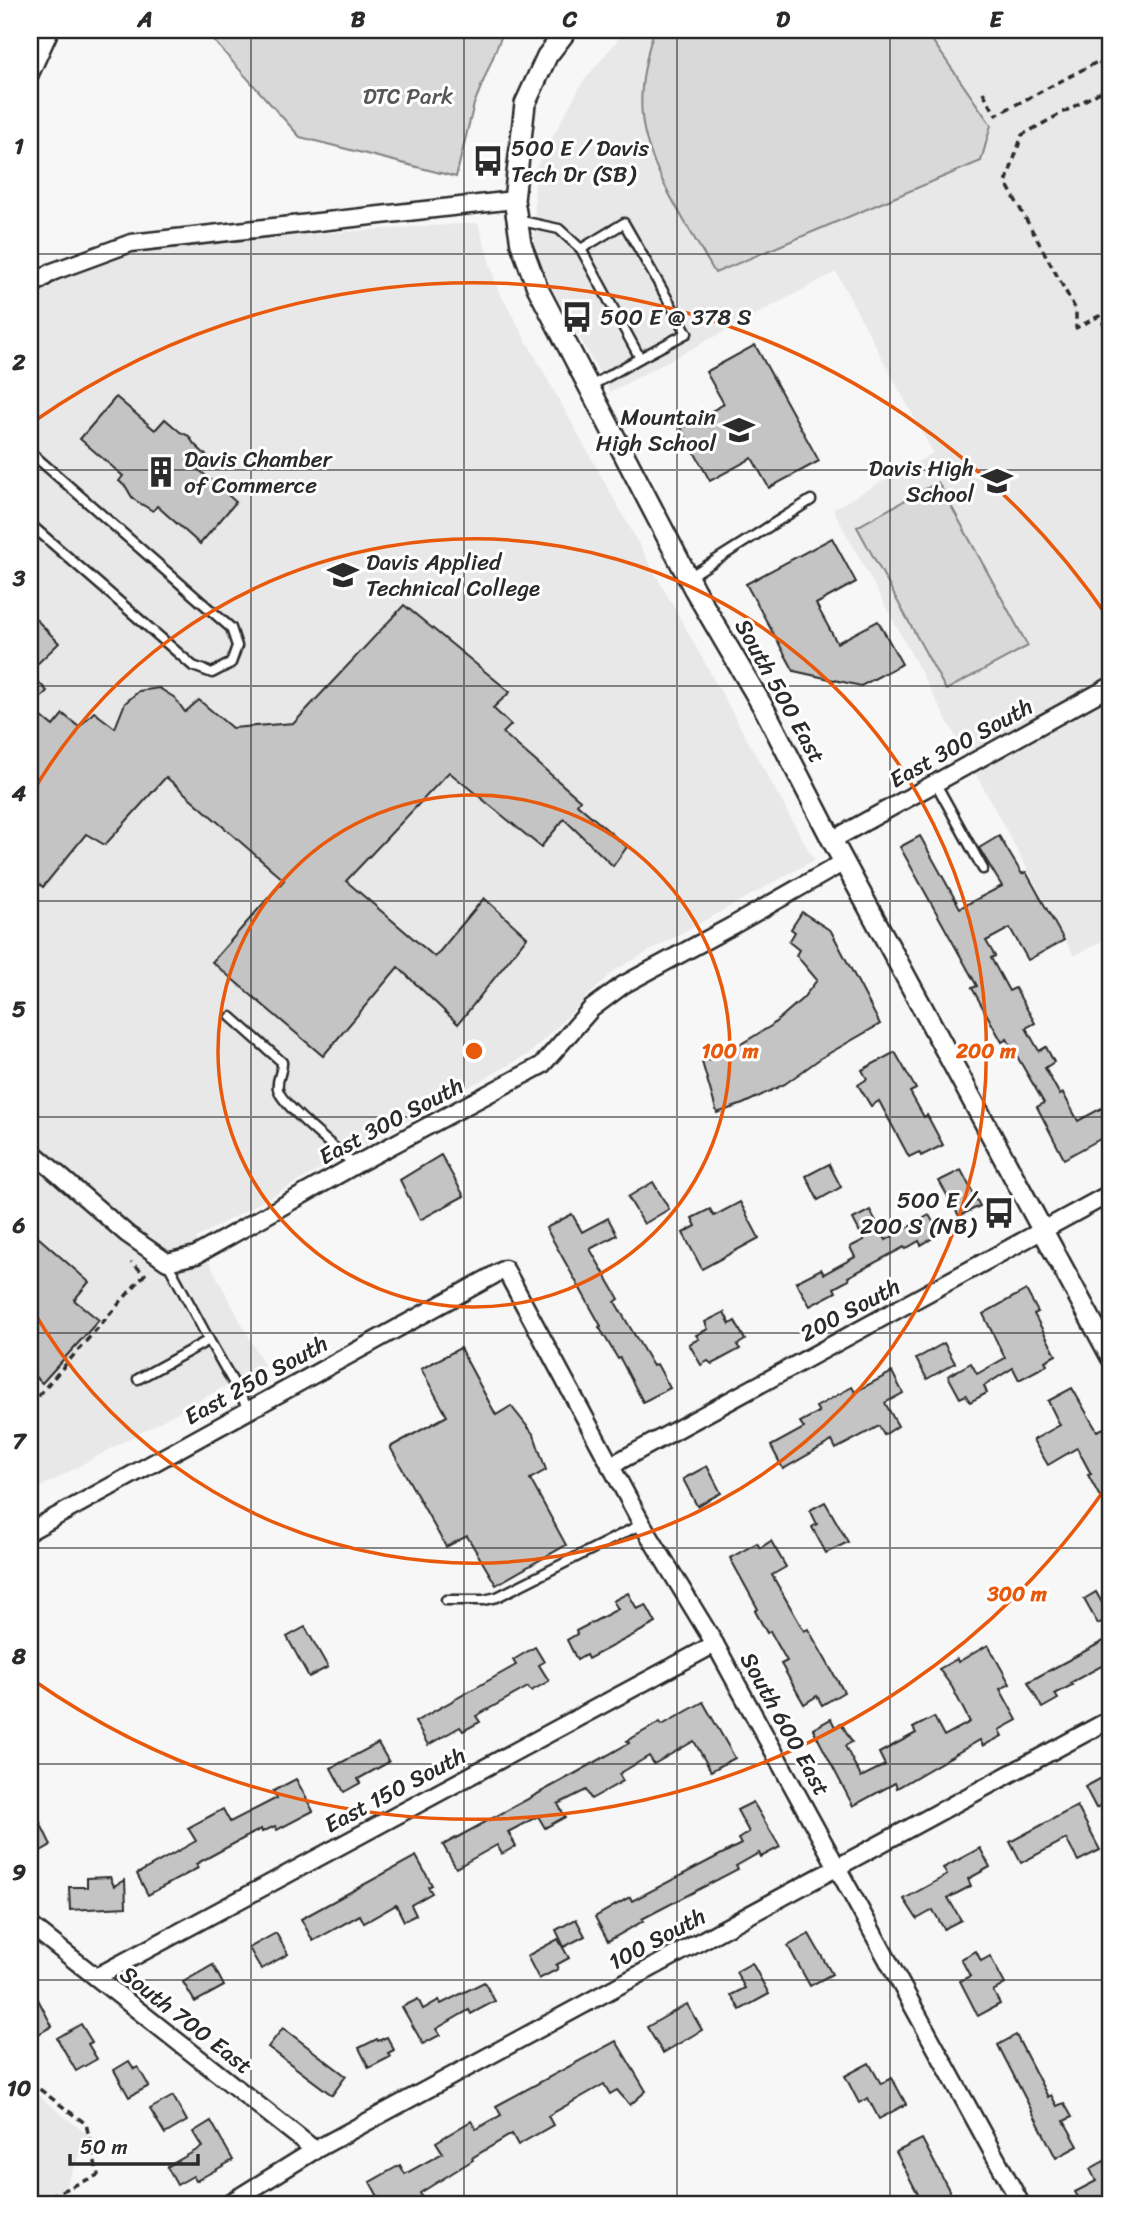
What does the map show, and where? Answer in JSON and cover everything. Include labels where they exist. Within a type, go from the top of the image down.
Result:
[{"type":"street","points":[[30,74],[50,30]]},
{"type":"street","name":"South 500 East","points":[[567,30],[547,56],[525,104],[516,210],[521,244],[537,286],[689,577],[766,712],[832,840],[1111,1357]]},
{"type":"street","points":[[30,287],[52,272],[131,243],[516,210]]},
{"type":"street","name":"East 300 South","points":[[832,840],[1111,686]]},
{"type":"street","name":"East 300 South","points":[[167,1262],[196,1255],[355,1165],[542,1065],[591,1009],[623,985],[844,862]]},
{"type":"street","points":[[30,1150],[127,1234],[167,1262]]},
{"type":"street","name":"200 South","points":[[610,1466],[1111,1194]]},
{"type":"street","name":"South 600 East","points":[[505,1269],[642,1524],[715,1644],[1021,2204]]},
{"type":"street","name":"East 250 South","points":[[30,1531],[505,1269]]},
{"type":"street","name":"East 150 South","points":[[96,1977],[715,1644]]},
{"type":"street","name":"100 South","points":[[228,2204],[315,2150],[1111,1719]]},
{"type":"street","name":"South 700 East","points":[[30,1925],[315,2150]]},
{"type":"lane","points":[[516,210],[559,229],[581,249],[640,358]]},
{"type":"lane","points":[[581,249],[624,223],[687,333],[589,387]]},
{"type":"lane","points":[[30,453],[231,628],[237,646],[231,663],[212,673],[193,666],[30,524]]},
{"type":"lane","points":[[689,577],[811,500]]},
{"type":"lane","points":[[936,784],[983,869]]},
{"type":"lane","points":[[230,1017],[282,1062],[278,1092],[287,1104],[355,1165]]},
{"type":"lane","points":[[167,1262],[249,1410]]},
{"type":"lane","points":[[138,1379],[209,1340]]},
{"type":"lane","points":[[446,1600],[484,1600],[497,1597],[642,1524]]},
{"type":"path","points":[[983,92],[996,115],[1099,61],[1111,85],[1022,135],[1006,183],[1076,310],[1076,328],[1099,316],[1111,337]]},
{"type":"path","points":[[30,1405],[145,1274],[131,1262]]},
{"type":"path","points":[[30,2082],[86,2124],[98,2175],[45,2198],[43,2204]]},
{"type":"shaded area","name":"Davis High School","points":[[626,30],[1111,30],[1111,936],[1074,956],[833,509],[933,453],[836,272],[610,392],[534,256],[535,169],[582,83]]},
{"type":"shaded area","name":"Davis Applied Technical College","points":[[478,223],[498,290],[814,860],[615,970],[529,1054],[196,1238],[264,1365],[30,1493],[30,289],[47,280],[143,245]]},
{"type":"shaded area","points":[[30,2089],[89,2136],[57,2204],[30,2204]]},
{"type":"green space","name":"DTC Park","points":[[204,30],[504,30],[474,104],[456,177],[300,137]]},
{"type":"green space","points":[[654,30],[925,30],[991,125],[981,161],[715,273],[660,176],[645,135],[641,106],[642,84]]},
{"type":"green space","points":[[938,482],[1028,646],[946,690],[857,527]]},
{"type":"building","points":[[755,345],[819,461],[769,488],[752,458],[710,481],[681,428],[724,404],[706,372]]},
{"type":"building","name":"Davis Chamber of Commerce","points":[[116,397],[155,430],[165,419],[189,436],[208,457],[198,469],[236,502],[200,544],[157,506],[153,511],[133,499],[119,481],[123,476],[80,439]]},
{"type":"building","points":[[832,538],[856,582],[816,604],[837,643],[878,621],[902,664],[861,686],[794,671],[746,584]]},
{"type":"building","points":[[404,605],[510,692],[493,708],[511,725],[503,733],[580,800],[577,804],[627,847],[613,866],[564,819],[541,847],[449,772],[346,881],[435,957],[484,898],[527,937],[458,1024],[398,967],[323,1056],[212,962],[284,880],[166,777],[105,845],[86,834],[43,887],[30,876],[30,673],[47,691],[31,708],[53,726],[63,714],[79,727],[94,712],[115,728],[125,703],[139,691],[159,688],[175,698],[185,712],[199,700],[232,728],[294,723]]},
{"type":"building","points":[[30,613],[59,643],[30,671]]},
{"type":"building","points":[[920,836],[960,908],[1002,886],[979,848],[999,836],[1022,874],[1026,872],[1064,940],[1028,960],[1010,928],[986,941],[995,956],[991,958],[1009,991],[1015,988],[1035,1023],[1026,1028],[1039,1051],[1046,1047],[1054,1062],[1045,1068],[1078,1121],[1111,1103],[1111,1133],[1064,1159],[1037,1107],[1044,1103],[1007,1039],[1002,1042],[972,988],[977,986],[900,847]]},
{"type":"building","points":[[802,912],[831,931],[880,1024],[821,1058],[785,1084],[717,1113],[702,1062],[724,1054],[771,1026],[803,998],[817,980],[796,955],[799,950],[789,942],[795,932],[791,929]]},
{"type":"building","points":[[895,1052],[916,1089],[910,1092],[924,1117],[927,1115],[943,1145],[921,1156],[919,1152],[909,1157],[879,1101],[871,1106],[858,1085],[867,1079],[862,1070]]},
{"type":"building","points":[[441,1155],[464,1196],[420,1220],[400,1180]]},
{"type":"building","points":[[829,1164],[841,1187],[818,1200],[806,1176]]},
{"type":"building","points":[[961,1170],[980,1206],[959,1216],[939,1181]]},
{"type":"building","points":[[653,1182],[669,1209],[644,1224],[628,1197]]},
{"type":"building","points":[[740,1202],[759,1238],[702,1269],[683,1233],[696,1226],[692,1218],[710,1209],[714,1216]]},
{"type":"building","points":[[870,1210],[886,1240],[929,1215],[938,1235],[921,1245],[919,1241],[905,1249],[904,1247],[848,1277],[849,1280],[834,1288],[836,1292],[810,1306],[796,1282],[821,1269],[824,1274],[855,1257],[850,1247],[864,1240],[853,1219]]},
{"type":"building","points":[[572,1214],[582,1232],[608,1218],[617,1235],[590,1249],[619,1299],[615,1302],[653,1366],[657,1364],[670,1388],[643,1402],[546,1228]]},
{"type":"building","points":[[39,1238],[89,1282],[74,1300],[99,1320],[42,1383],[30,1372],[30,1248]]},
{"type":"building","points":[[1026,1290],[1038,1312],[1034,1314],[1056,1355],[1045,1361],[1047,1365],[1019,1380],[1013,1368],[984,1386],[987,1393],[970,1402],[966,1395],[960,1398],[948,1376],[971,1363],[977,1374],[1005,1358],[983,1314]]},
{"type":"building","points":[[724,1312],[730,1324],[735,1321],[745,1340],[737,1345],[740,1349],[712,1364],[708,1361],[701,1365],[689,1344],[699,1339],[696,1335],[708,1329],[705,1322]]},
{"type":"building","points":[[944,1343],[955,1363],[927,1379],[916,1359]]},
{"type":"building","points":[[460,1348],[496,1415],[511,1406],[534,1435],[546,1470],[530,1479],[566,1545],[496,1585],[467,1536],[446,1547],[390,1447],[447,1416],[421,1369]]},
{"type":"building","points":[[892,1372],[903,1393],[885,1403],[898,1426],[884,1435],[879,1426],[836,1449],[832,1441],[783,1469],[771,1446],[804,1428],[800,1422],[819,1412],[816,1407],[852,1387],[855,1392]]},
{"type":"building","points":[[1072,1388],[1097,1431],[1104,1428],[1111,1442],[1111,1491],[1100,1497],[1077,1448],[1048,1465],[1033,1440],[1060,1425],[1048,1401]]},
{"type":"building","points":[[707,1466],[721,1493],[697,1506],[683,1479]]},
{"type":"building","points":[[825,1502],[848,1542],[826,1553],[812,1527],[817,1524],[810,1510]]},
{"type":"building","points":[[771,1541],[786,1567],[772,1575],[804,1631],[808,1629],[844,1692],[822,1705],[817,1696],[804,1704],[781,1664],[787,1661],[770,1631],[767,1633],[755,1611],[758,1609],[730,1558],[757,1543],[760,1548]]},
{"type":"building","points":[[1096,1592],[1110,1617],[1098,1624],[1084,1599]]},
{"type":"building","points":[[628,1593],[637,1609],[646,1605],[656,1623],[588,1659],[586,1655],[577,1660],[567,1640],[577,1634],[576,1631],[618,1609],[613,1601]]},
{"type":"building","points":[[305,1627],[328,1667],[309,1677],[287,1637]]},
{"type":"building","points":[[1111,1637],[1111,1661],[1070,1683],[1072,1685],[1055,1694],[1058,1699],[1042,1708],[1028,1682]]},
{"type":"building","points":[[988,1645],[1010,1684],[1000,1689],[1017,1720],[999,1730],[1002,1736],[983,1746],[980,1740],[897,1788],[895,1783],[853,1806],[813,1729],[831,1719],[835,1727],[841,1723],[852,1742],[845,1746],[861,1777],[885,1765],[879,1753],[916,1733],[913,1728],[934,1717],[944,1736],[970,1722],[952,1687],[939,1669]]},
{"type":"building","points":[[535,1647],[544,1662],[539,1665],[549,1681],[531,1691],[528,1687],[476,1716],[480,1722],[463,1731],[460,1727],[428,1745],[415,1722],[516,1665],[513,1660]]},
{"type":"building","points":[[703,1702],[735,1758],[711,1771],[694,1741],[654,1764],[649,1756],[619,1774],[623,1781],[591,1799],[586,1790],[558,1804],[565,1817],[545,1828],[538,1816],[508,1832],[516,1846],[502,1854],[497,1845],[456,1868],[443,1845],[629,1743],[627,1741],[660,1722],[662,1725]]},
{"type":"building","points":[[378,1743],[389,1762],[358,1779],[360,1783],[344,1792],[331,1768]]},
{"type":"building","points":[[1111,1773],[1111,1799],[1096,1808],[1085,1787]]},
{"type":"building","points":[[296,1779],[313,1811],[277,1830],[275,1826],[262,1832],[261,1829],[196,1864],[198,1868],[148,1895],[137,1874],[196,1841],[188,1828],[223,1809],[230,1822],[277,1798],[273,1791]]},
{"type":"building","points":[[30,1802],[51,1845],[30,1857]]},
{"type":"building","points":[[753,1802],[780,1847],[761,1857],[759,1853],[736,1866],[738,1869],[642,1919],[643,1921],[608,1941],[595,1917],[630,1897],[632,1901],[741,1844],[738,1839],[749,1832],[737,1810]]},
{"type":"building","points":[[1077,1806],[1100,1850],[1078,1861],[1066,1839],[1021,1863],[1010,1842]]},
{"type":"building","points":[[980,1848],[990,1867],[968,1879],[971,1886],[948,1898],[961,1920],[944,1929],[933,1910],[917,1919],[904,1899],[947,1875],[943,1868]]},
{"type":"building","points":[[416,1856],[432,1885],[428,1887],[432,1893],[411,1905],[416,1915],[404,1921],[396,1905],[364,1923],[360,1915],[313,1941],[301,1919]]},
{"type":"building","points":[[110,1877],[114,1886],[125,1880],[126,1907],[70,1910],[69,1887],[87,1887],[87,1878]]},
{"type":"building","points":[[576,1919],[585,1936],[564,1947],[556,1930]]},
{"type":"building","points":[[276,1933],[288,1954],[261,1969],[249,1948]]},
{"type":"building","points":[[809,1934],[832,1974],[810,1986],[788,1946]]},
{"type":"building","points":[[558,1939],[569,1958],[556,1965],[558,1969],[539,1979],[527,1956]]},
{"type":"building","points":[[976,1951],[981,1961],[990,1956],[1005,1984],[993,1991],[1000,2004],[978,2016],[960,1981],[970,1976],[961,1959]]},
{"type":"building","points":[[752,1963],[769,1994],[740,2010],[731,1995],[745,1988],[736,1972]]},
{"type":"building","points":[[213,1965],[224,1986],[195,2002],[183,1982]]},
{"type":"building","points":[[484,1982],[495,2001],[471,2014],[469,2010],[436,2029],[440,2035],[423,2044],[402,2007],[418,1999],[423,2009],[439,2000],[441,2004]]},
{"type":"building","points":[[30,1984],[52,2026],[30,2039]]},
{"type":"building","points":[[687,2004],[702,2030],[663,2053],[647,2027]]},
{"type":"building","points":[[81,2024],[92,2042],[88,2044],[97,2059],[76,2071],[57,2038]]},
{"type":"building","points":[[283,2028],[346,2076],[332,2095],[268,2047]]},
{"type":"building","points":[[1016,2035],[1048,2097],[1051,2095],[1057,2106],[1064,2103],[1072,2117],[1064,2121],[1078,2146],[1056,2158],[998,2045]]},
{"type":"building","points":[[387,2037],[394,2050],[388,2053],[390,2057],[369,2068],[359,2048]]},
{"type":"building","points":[[616,2041],[646,2091],[630,2105],[617,2090],[610,2094],[604,2084],[548,2116],[553,2125],[518,2145],[512,2134],[472,2158],[473,2160],[420,2193],[423,2199],[414,2204],[382,2204],[370,2182],[400,2165],[405,2174],[443,2153],[436,2142],[471,2121],[476,2129],[501,2115],[496,2106]]},
{"type":"building","points":[[129,2061],[134,2069],[138,2067],[149,2086],[129,2097],[114,2070]]},
{"type":"building","points":[[869,2063],[881,2084],[892,2078],[906,2104],[879,2119],[868,2098],[859,2103],[845,2076]]},
{"type":"building","points":[[173,2096],[187,2121],[165,2134],[150,2109]]},
{"type":"building","points":[[211,2121],[233,2160],[196,2181],[193,2176],[177,2185],[167,2167],[202,2147],[193,2132]]},
{"type":"building","points":[[922,2139],[950,2192],[925,2204],[896,2152]]},
{"type":"building","points":[[1104,2161],[1111,2173],[1111,2198],[1100,2204],[1082,2204],[1075,2192],[1096,2181],[1090,2169]]},
{"type":"place","name":"500 E / Davis Tech Dr (SB)","points":[[488,161]]},
{"type":"place","name":"500 E @ 378 S","points":[[577,317]]},
{"type":"place","name":"Mountain High School","points":[[739,430]]},
{"type":"place","name":"Davis Chamber of Commerce","points":[[161,472]]},
{"type":"place","name":"Davis High School","points":[[997,481]]},
{"type":"place","name":"Davis Applied Technical College","points":[[343,575]]},
{"type":"place","name":"500 E / 200 S (NB)","points":[[999,1213]]}]
